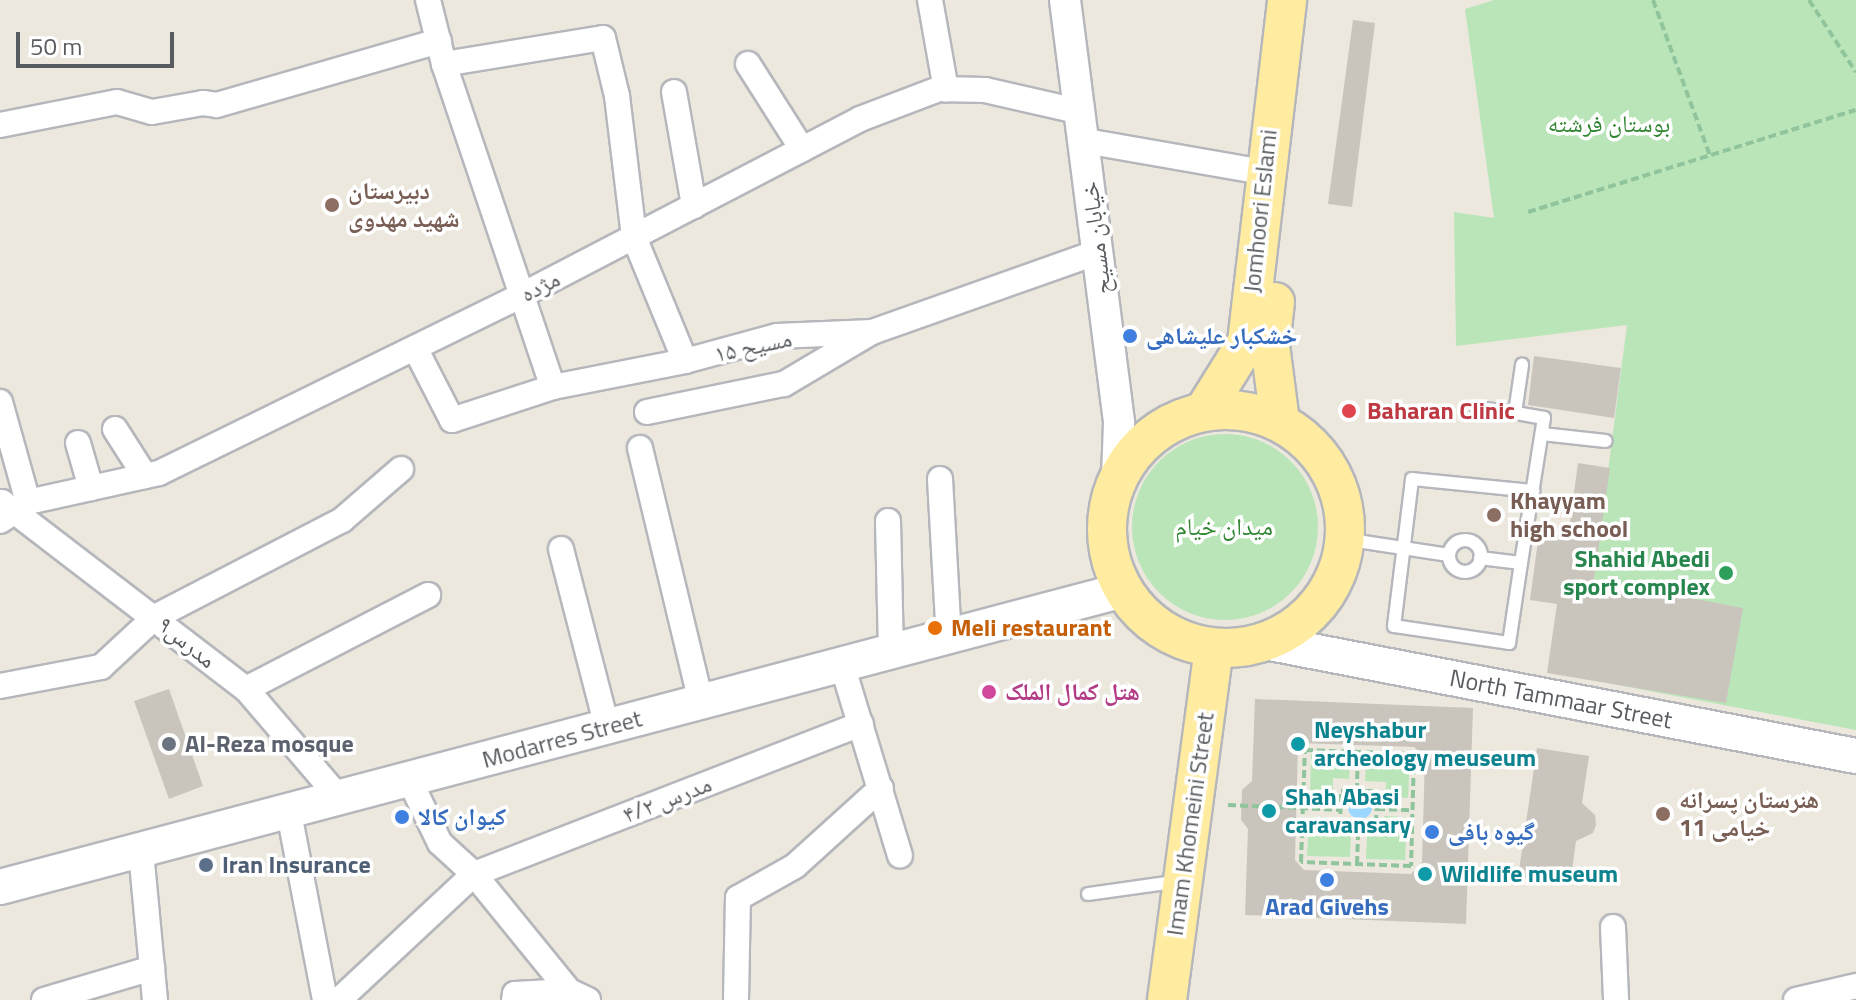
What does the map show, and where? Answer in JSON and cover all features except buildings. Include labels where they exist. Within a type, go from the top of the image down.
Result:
[{"type":"main road","name":"Jomhoori Eslami","points":[[1204,411],[1247,342],[1263,172],[1287,0]]},
{"type":"main road","name":"Jomhoori Eslami","points":[[1280,422],[1270,345],[1313,0]]},
{"type":"main road","points":[[1242,410],[1280,422],[1312,446],[1334,479],[1345,517],[1344,539],[1327,594],[1300,623],[1265,642],[1214,648],[1178,639],[1157,626],[1123,590],[1108,554],[1107,528],[1117,477],[1148,439],[1168,423],[1204,411],[1242,410]]},
{"type":"main road","name":"Modarres Street","points":[[0,887],[949,640],[1123,590]]},
{"type":"main road","name":"North Tammaar Street","points":[[1265,642],[1856,756]]},
{"type":"main road","name":"Imam Khomeini Street","points":[[1167,1000],[1214,648]]},
{"type":"street","points":[[428,0],[442,52],[553,387]]},
{"type":"street","points":[[930,0],[946,90]]},
{"type":"street","name":"خیابان مسیح","points":[[1065,0],[1084,126],[1119,423],[1117,477]]},
{"type":"street","points":[[0,125],[117,102],[152,112],[217,105],[442,52],[603,38],[617,96],[634,237],[685,361]]},
{"type":"street","points":[[748,64],[802,149]]},
{"type":"street","name":"مژده","points":[[10,508],[145,476],[522,295],[860,119],[946,90],[985,90],[1084,126],[1263,172]]},
{"type":"street","points":[[674,92],[694,206]]},
{"type":"street","name":"مسیح ۱۵","points":[[415,348],[452,420],[553,387],[685,361],[777,336],[872,332],[1098,252]]},
{"type":"street","points":[[647,412],[784,384],[872,332]]},
{"type":"street","points":[[0,402],[10,508]]},
{"type":"street","points":[[115,429],[145,476]]},
{"type":"street","points":[[78,443],[91,488]]},
{"type":"street","points":[[640,448],[701,703]]},
{"type":"street","points":[[0,686],[101,667],[155,617],[342,520],[401,469]]},
{"type":"street","points":[[940,479],[949,640]]},
{"type":"street","name":"مدرس۹","points":[[10,508],[246,689],[341,800]]},
{"type":"street","points":[[888,521],[891,654]]},
{"type":"street","points":[[561,549],[607,727]]},
{"type":"street","points":[[246,689],[428,595]]},
{"type":"street","points":[[843,668],[900,856]]},
{"type":"street","name":"مدرس ۴/۲","points":[[474,874],[861,724]]},
{"type":"street","points":[[409,779],[440,843],[474,874],[578,996]]},
{"type":"street","points":[[736,1000],[738,898],[795,866],[881,788]]},
{"type":"street","points":[[289,813],[325,1000]]},
{"type":"street","points":[[141,852],[155,1000]]},
{"type":"street","points":[[339,1000],[474,874]]},
{"type":"street","points":[[1613,927],[1616,1000]]},
{"type":"street","points":[[44,1000],[152,968]]},
{"type":"street","points":[[1796,1000],[1856,986]]},
{"type":"street","points":[[514,1000],[515,994],[578,996]]},
{"type":"lane","points":[[1515,413],[1522,365]]},
{"type":"lane","points":[[1477,408],[1544,418],[1542,434],[1533,491],[1521,563],[1509,643],[1394,626],[1406,549],[1412,479],[1533,491]]},
{"type":"lane","points":[[1542,434],[1606,441]]},
{"type":"lane","points":[[1344,539],[1449,555]]},
{"type":"lane","points":[[1468,541],[1477,546],[1480,558],[1474,569],[1464,572],[1451,565],[1449,555],[1453,545],[1468,541]]},
{"type":"lane","points":[[1480,558],[1521,563]]},
{"type":"lane","points":[[1088,894],[1183,880]]},
{"type":"path","points":[[1653,0],[1710,156]]},
{"type":"path","points":[[1809,0],[1856,72]]},
{"type":"path","points":[[1528,212],[1856,110]]},
{"type":"path","points":[[1305,750],[1414,754],[1411,866],[1301,862],[1303,807],[1305,750]]},
{"type":"path","points":[[1357,791],[1358,752]]},
{"type":"path","points":[[1341,791],[1377,791],[1377,809],[1376,827],[1340,826],[1341,791]]},
{"type":"path","points":[[1228,805],[1341,810]]},
{"type":"path","points":[[1377,809],[1412,810]]},
{"type":"path","points":[[1357,864],[1358,826]]},
{"type":"green space","name":"بوستان فرشته","points":[[1494,0],[1856,0],[1856,730],[1581,678],[1627,325],[1456,346],[1454,212],[1494,218],[1465,9]]},
{"type":"green space","name":"میدان خیام","points":[[1225,434],[1261,441],[1291,461],[1311,491],[1318,527],[1311,563],[1291,593],[1261,613],[1225,620],[1189,613],[1159,593],[1139,563],[1132,527],[1139,491],[1159,461],[1189,441]]},
{"type":"green space","points":[[1311,754],[1350,756],[1349,779],[1333,778],[1333,798],[1310,798]]},
{"type":"green space","points":[[1366,758],[1410,759],[1408,798],[1385,797],[1386,782],[1365,781]]},
{"type":"green space","points":[[1384,816],[1407,817],[1405,860],[1366,859],[1367,836],[1383,837]]},
{"type":"green space","points":[[1309,817],[1331,818],[1331,833],[1351,834],[1350,857],[1307,856]]},
{"type":"water","points":[[1360,795],[1368,799],[1372,807],[1368,815],[1360,819],[1352,815],[1348,807],[1352,799]]},
{"type":"place","name":"دبیرستان شهید مهدوی","points":[[332,205]]},
{"type":"place","name":"خشکبار علیشاهی","points":[[1130,336]]},
{"type":"place","name":"Baharan Clinic","points":[[1349,411]]},
{"type":"place","name":"Khayyam high school","points":[[1494,515]]},
{"type":"place","name":"Shahid Abedi sport complex","points":[[1726,573]]},
{"type":"place","name":"Meli restaurant","points":[[935,628]]},
{"type":"place","name":"هتل کمال الملک","points":[[989,692]]},
{"type":"place","name":"Al-Reza mosque","points":[[169,744]]},
{"type":"place","name":"Neyshabur archeology meuseum","points":[[1298,744]]},
{"type":"place","name":"Shah Abasi caravansary","points":[[1269,811]]},
{"type":"place","name":"هنرستان پسرانه خیامی 11","points":[[1663,814]]},
{"type":"place","name":"کیوان کالا","points":[[402,817]]},
{"type":"place","name":"گیوه بافی","points":[[1432,832]]},
{"type":"place","name":"Iran Insurance","points":[[206,865]]},
{"type":"place","name":"Wildlife museum","points":[[1425,874]]},
{"type":"place","name":"Arad Givehs","points":[[1327,880]]}]
